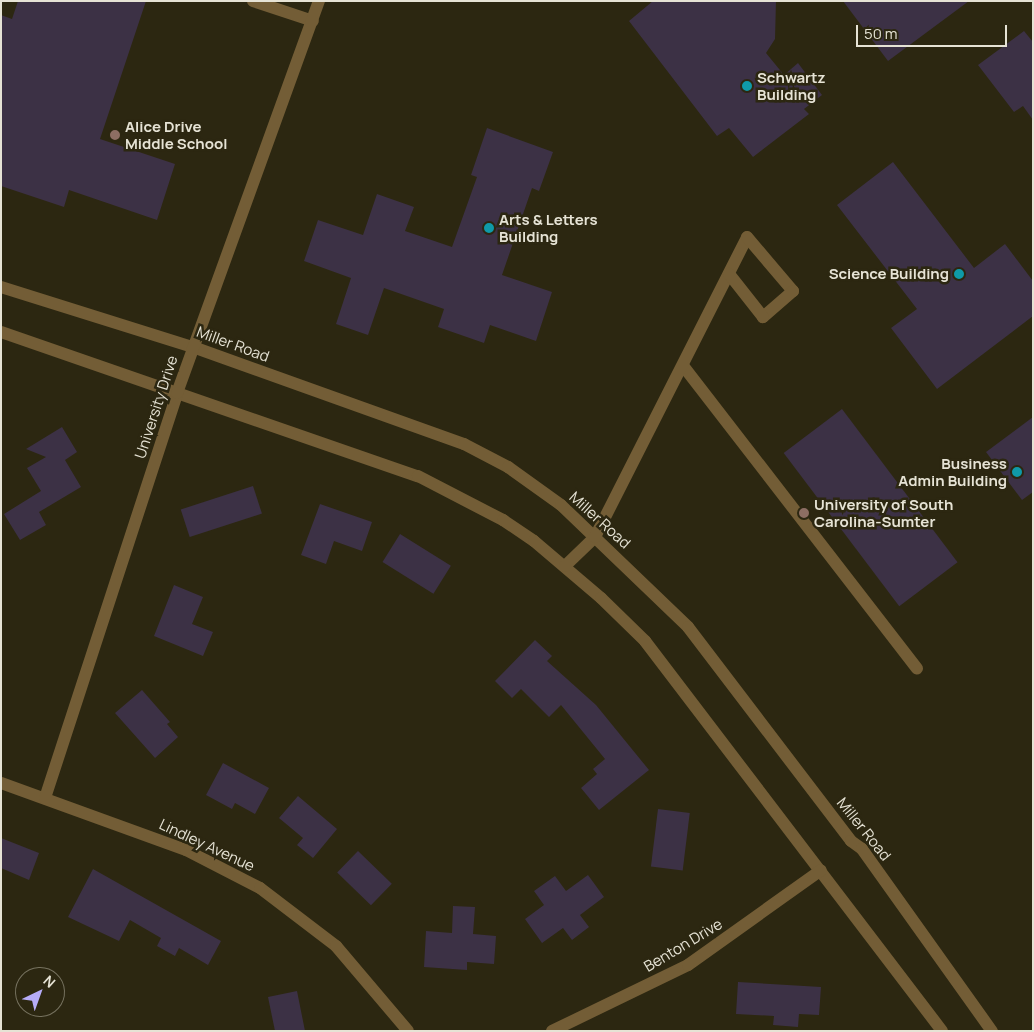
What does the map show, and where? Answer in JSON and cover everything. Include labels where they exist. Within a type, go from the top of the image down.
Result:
[{"type":"street","points":[[253,1],[313,21]]},
{"type":"street","name":"University Drive","points":[[45,798],[177,393],[320,1]]},
{"type":"street","points":[[565,566],[595,537],[684,367],[729,274],[747,237],[793,291],[763,316],[729,274]]},
{"type":"street","name":"Miller Road","points":[[1,287],[193,347],[464,444],[508,467],[561,505],[688,627],[851,841],[862,849],[992,1031]]},
{"type":"street","points":[[1,332],[418,476],[503,520],[565,566],[645,641],[942,1031]]},
{"type":"street","points":[[684,367],[917,669]]},
{"type":"street","name":"Lindley Avenue","points":[[1,783],[186,850],[260,888],[336,946],[408,1031]]},
{"type":"street","name":"Benton Drive","points":[[552,1031],[688,965],[821,870]]},
{"type":"building","name":"Alice Drive Middle School","points":[[18,1],[146,1],[100,139],[175,164],[157,220],[69,190],[64,207],[1,186],[1,15],[12,19]]},
{"type":"building","name":"Schwartz Building","points":[[653,1],[776,1],[775,39],[766,53],[784,75],[798,63],[822,95],[804,109],[809,114],[753,157],[729,128],[717,136],[629,21]]},
{"type":"building","points":[[843,1],[969,1],[888,61]]},
{"type":"building","points":[[1024,31],[1033,42],[1033,120],[1023,106],[1014,112],[978,65]]},
{"type":"building","name":"Arts & Letters Building","points":[[487,128],[553,152],[539,191],[532,188],[502,275],[552,292],[536,341],[490,325],[484,343],[438,327],[444,309],[384,288],[368,335],[336,324],[351,278],[304,261],[318,220],[363,235],[377,194],[414,207],[405,231],[452,247],[477,177],[471,175]]},
{"type":"building","name":"Science Building","points":[[893,162],[974,268],[1005,244],[1033,281],[1033,316],[937,389],[891,328],[917,309],[837,205]]},
{"type":"building","points":[[842,409],[958,562],[899,606],[784,453]]},
{"type":"building","name":"Business Admin Building","points":[[1033,417],[1033,492],[1022,500],[986,452]]},
{"type":"building","points":[[62,427],[77,452],[65,460],[81,487],[39,512],[46,525],[20,540],[4,514],[41,491],[27,468],[46,457],[26,449]]},
{"type":"building","points":[[253,486],[262,514],[190,537],[181,509]]},
{"type":"building","points":[[320,504],[372,522],[362,551],[334,541],[326,564],[301,555]]},
{"type":"building","points":[[400,534],[451,566],[433,594],[383,562]]},
{"type":"building","points":[[174,585],[203,597],[192,624],[213,632],[203,656],[154,636]]},
{"type":"building","points":[[535,640],[552,656],[547,661],[596,705],[649,770],[599,810],[581,788],[597,774],[593,769],[605,759],[561,705],[549,717],[521,689],[512,698],[495,681]]},
{"type":"building","points":[[142,690],[170,722],[167,724],[178,737],[155,758],[115,713]]},
{"type":"building","points":[[223,763],[269,788],[255,814],[235,803],[232,809],[206,795]]},
{"type":"building","points":[[298,796],[337,829],[313,858],[297,845],[303,838],[279,818]]},
{"type":"building","points":[[658,809],[690,813],[683,870],[651,867]]},
{"type":"building","points":[[1,838],[39,853],[29,880],[1,868]]},
{"type":"building","points":[[358,851],[392,884],[371,905],[337,873]]},
{"type":"building","points":[[93,869],[221,941],[208,965],[179,948],[175,956],[157,946],[161,938],[130,920],[119,941],[68,917]]},
{"type":"building","points":[[588,875],[604,897],[580,915],[589,927],[572,940],[563,928],[542,943],[525,919],[544,905],[534,891],[555,876],[566,891]]},
{"type":"building","points":[[453,906],[475,907],[473,934],[496,936],[494,964],[467,962],[467,970],[424,967],[426,931],[452,933]]},
{"type":"building","points":[[738,982],[821,987],[819,1015],[799,1014],[798,1027],[773,1025],[774,1016],[736,1014]]},
{"type":"building","points":[[297,991],[305,1031],[275,1031],[268,997]]},
{"type":"place","name":"Schwartz Building","points":[[747,86]]},
{"type":"place","name":"Alice Drive Middle School","points":[[115,135]]},
{"type":"place","name":"Arts & Letters Building","points":[[489,228]]},
{"type":"place","name":"Science Building","points":[[959,274]]},
{"type":"place","name":"Business Admin Building","points":[[1017,472]]},
{"type":"place","name":"University of South Carolina-Sumter","points":[[804,513]]}]
